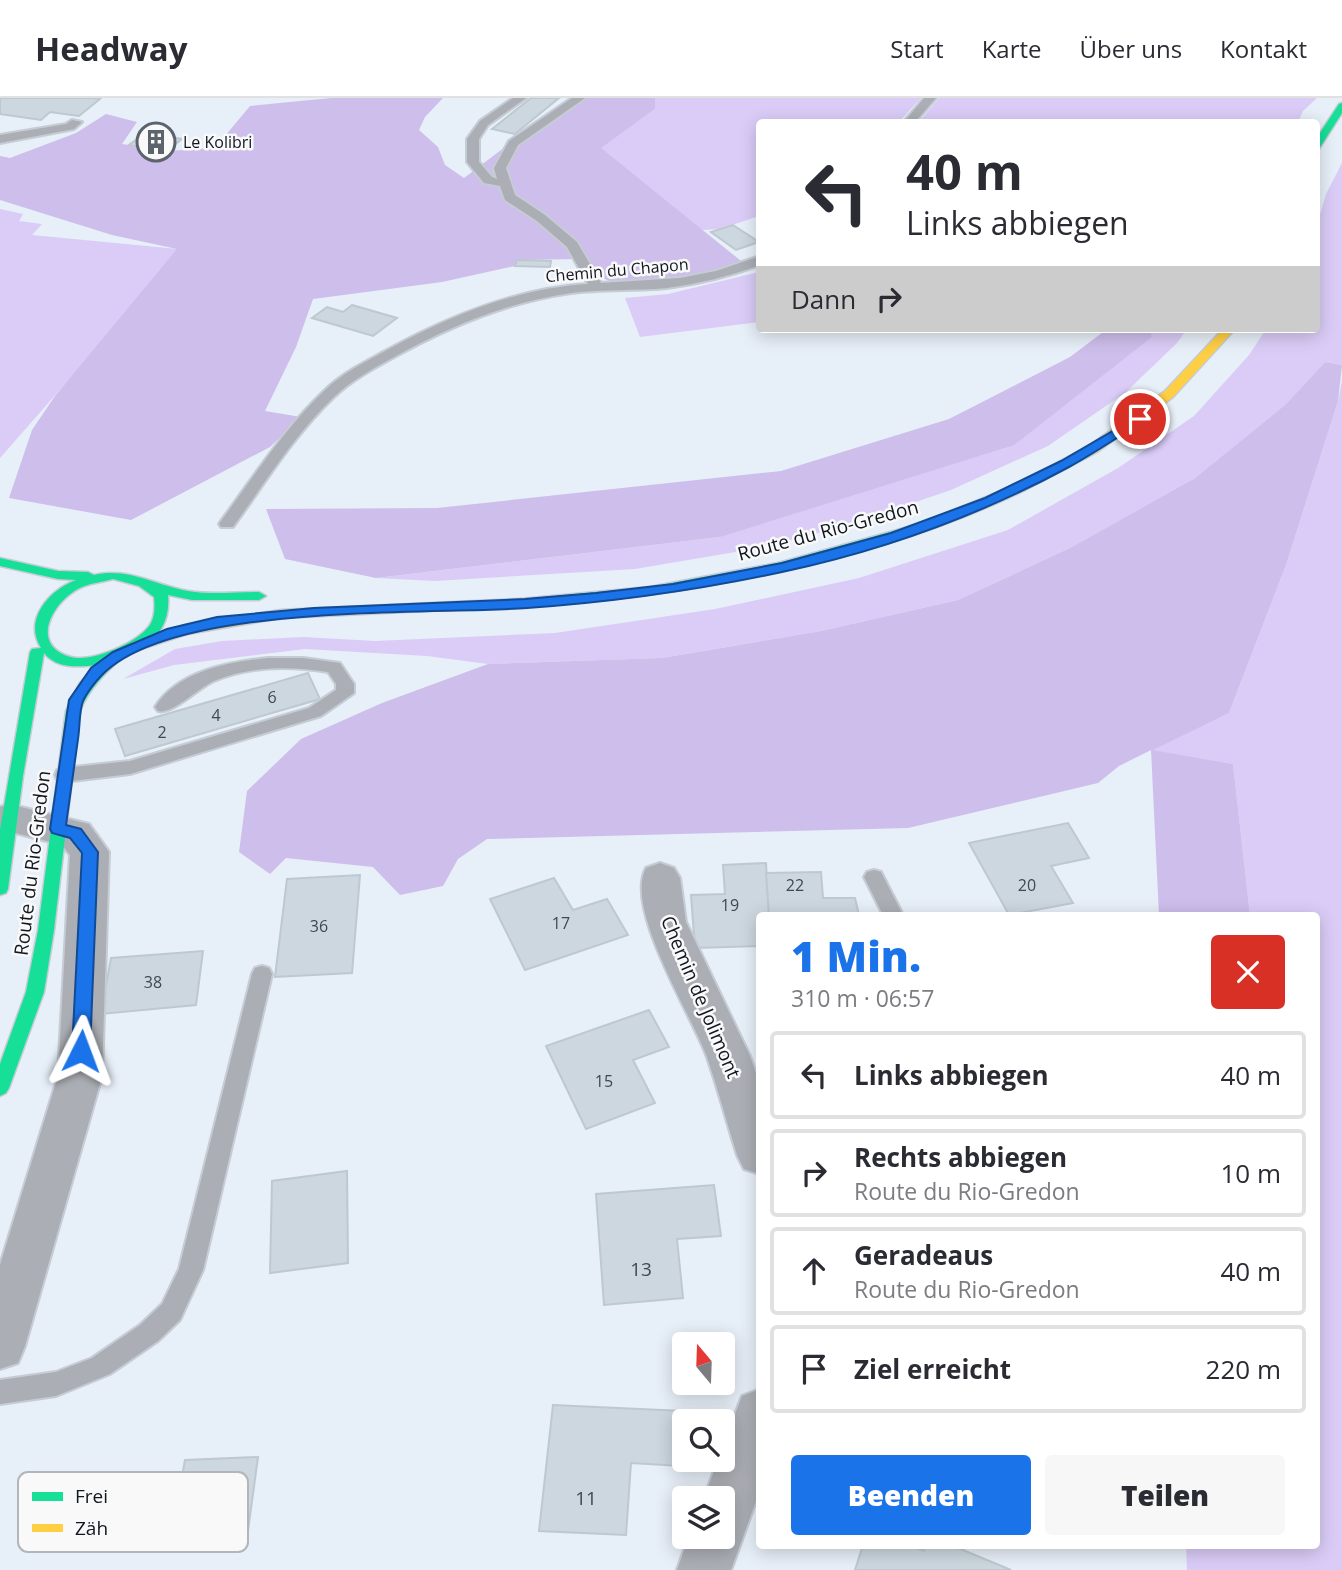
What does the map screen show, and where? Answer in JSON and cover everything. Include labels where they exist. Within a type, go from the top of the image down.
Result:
[{"type":"main road","points":[[1320,141],[1342,106]]},
{"type":"main road","name":"Route du Rio-Gredon","points":[[138,645],[217,622],[314,612],[559,601],[673,588],[783,567],[896,536],[990,501],[1101,443],[1167,397],[1194,372],[1226,333]]},
{"type":"main road","points":[[0,562],[58,575],[132,578],[153,587],[192,596],[272,596]]},
{"type":"main road","points":[[26,618],[36,603],[52,591],[71,582],[93,577]]},
{"type":"main road","points":[[118,655],[138,645],[155,631],[163,615],[162,600],[153,587]]},
{"type":"main road","name":"Route du Rio-Gredon","points":[[307,596],[390,598],[460,605]]},
{"type":"main road","name":"Route du Rio-Gredon","points":[[0,888],[31,646],[53,659],[73,663],[118,655]]},
{"type":"main road","name":"Route du Rio-Gredon","points":[[0,1088],[35,992],[46,930],[64,775],[76,700],[96,672],[118,655]]},
{"type":"street","points":[[0,1346],[80,1076],[90,852],[75,834],[9,818]]},
{"type":"street","name":"Chemin de Jolimont","points":[[660,878],[666,922],[750,1098],[756,1132]]},
{"type":"street","points":[[734,1486],[756,1425]]},
{"type":"street","points":[[704,1570],[711,1549]]},
{"type":"lane","points":[[505,184],[488,180],[473,162],[473,139],[484,123],[520,98]]},
{"type":"lane","points":[[579,98],[513,144],[500,168],[509,197],[541,218],[572,245],[597,287]]},
{"type":"lane","points":[[912,119],[930,98]]},
{"type":"lane","points":[[0,139],[69,127],[76,122]]},
{"type":"lane","name":"Chemin du Chapon","points":[[228,524],[305,418],[329,393],[361,370],[429,332],[487,307],[555,292],[679,283],[710,277],[756,261]]},
{"type":"lane","points":[[64,775],[130,766],[315,712],[345,693],[345,684],[334,667],[285,663],[258,666],[206,677],[183,690],[164,707]]},
{"type":"lane","points":[[874,877],[892,912]]},
{"type":"lane","points":[[0,1392],[55,1384],[101,1366],[149,1333],[171,1312],[191,1270],[262,974]]},
{"type":"shaded area","points":[[331,98],[443,98],[425,117],[419,130],[438,147],[445,165],[464,178],[570,98],[655,98],[655,109],[601,148],[746,265],[711,276],[620,285],[595,275],[580,259],[517,260],[515,266],[442,282],[313,299],[296,347],[265,411],[301,417],[270,447],[131,520],[9,498],[32,430],[55,396],[177,249],[112,235],[0,200],[0,156],[10,158],[76,133],[106,114],[137,122],[122,144],[167,151],[215,148],[250,106]]},
{"type":"shaded area","points":[[655,98],[921,98],[902,119],[756,119],[756,217],[720,229],[702,230],[600,148],[655,109]]},
{"type":"shaded area","points":[[939,98],[1317,98],[1303,111],[1299,119],[922,119]]},
{"type":"shaded area","points":[[1342,163],[1342,365],[1325,362],[1286,404],[1195,478],[1070,548],[958,600],[821,631],[662,658],[488,664],[427,656],[305,649],[174,665],[123,679],[175,649],[222,641],[303,637],[375,641],[555,633],[715,609],[859,578],[1008,530],[1118,468],[1194,416],[1249,355],[1263,333],[1320,333],[1320,214],[1326,194]]},
{"type":"shaded area","points":[[0,209],[23,214],[19,221],[42,224],[32,235],[178,249],[108,335],[0,458]]},
{"type":"shaded area","points":[[756,273],[756,322],[640,337],[625,298],[668,294]]},
{"type":"shaded area","points":[[1102,333],[1152,333],[1152,337],[1014,445],[720,537],[376,578],[285,559],[266,509],[437,508],[781,471],[949,419],[1070,357]]},
{"type":"shaded area","points":[[1152,333],[1184,333],[1126,392],[1048,446],[951,490],[839,528],[753,549],[635,569],[435,581],[376,578],[720,537],[1152,337]]},
{"type":"shaded area","points":[[1325,362],[1342,365],[1338,401],[1286,565],[1229,713],[1153,750],[1233,764],[1250,912],[1159,912],[1151,750],[1119,766],[1098,783],[908,828],[487,839],[458,859],[443,886],[400,895],[373,867],[286,858],[270,874],[239,852],[247,791],[301,739],[382,703],[488,664],[662,658],[821,631],[958,600],[1070,548],[1195,478],[1286,404]]},
{"type":"shaded area","points":[[1342,381],[1342,1570],[1187,1570],[1186,1549],[1320,1549],[1320,912],[1250,912],[1233,764],[1151,750],[1229,713],[1286,565]]},
{"type":"building","points":[[0,98],[100,99],[79,116],[50,112],[41,120],[0,114]]},
{"type":"building","points":[[531,98],[559,98],[515,134],[492,129]]},
{"type":"building","name":"Le Kolibri","points":[[145,133],[182,139],[167,151],[129,145]]},
{"type":"building","points":[[733,225],[756,240],[756,243],[736,250],[711,232]]},
{"type":"building","points":[[517,260],[551,261],[550,267],[515,266]]},
{"type":"building","points":[[352,305],[397,318],[373,336],[312,318],[327,307],[343,312]]},
{"type":"building","points":[[308,673],[320,699],[125,756],[115,729]]},
{"type":"building","points":[[1068,823],[1089,858],[1051,866],[1073,903],[1025,912],[1007,912],[969,843]]},
{"type":"building","points":[[766,863],[769,912],[756,912],[756,946],[695,948],[691,895],[725,894],[723,865]]},
{"type":"building","points":[[821,872],[823,898],[855,898],[858,912],[769,912],[766,873]]},
{"type":"building","points":[[360,875],[352,973],[275,977],[287,879]]},
{"type":"building","points":[[554,878],[573,910],[607,899],[628,935],[525,970],[490,899]]},
{"type":"building","points":[[203,951],[196,1005],[101,1014],[111,958]]},
{"type":"building","points":[[649,1010],[669,1047],[633,1060],[655,1103],[586,1129],[546,1046]]},
{"type":"building","points":[[347,1171],[348,1263],[270,1273],[272,1181]]},
{"type":"building","points":[[714,1185],[721,1236],[677,1239],[683,1298],[604,1305],[596,1194]]},
{"type":"building","points":[[553,1405],[672,1410],[672,1465],[631,1463],[626,1535],[539,1531]]},
{"type":"building","points":[[258,1457],[248,1531],[248,1472],[183,1472],[185,1460]]},
{"type":"building","points":[[862,1549],[961,1549],[1011,1570],[855,1570]]},
{"type":"traffic: fast","points":[[1320,141],[1342,106]]},
{"type":"traffic: fast","points":[[521,603],[650,591],[778,567],[923,527],[1021,487]]},
{"type":"traffic: fast","points":[[0,562],[58,575],[88,576]]},
{"type":"traffic: fast","points":[[113,575],[144,583],[161,595],[162,610],[154,629],[137,644],[100,660],[71,663],[51,654],[41,638],[42,619],[54,600],[77,584],[113,575]]},
{"type":"traffic: fast","points":[[153,588],[192,596],[259,596]]},
{"type":"traffic: fast","points":[[0,889],[15,776],[37,652]]},
{"type":"traffic: fast","points":[[0,1088],[35,992],[46,930],[73,711],[91,680],[118,655]]},
{"type":"traffic: slow","points":[[1021,487],[1093,449],[1169,394],[1225,333]]},
{"type":"traffic: slow","points":[[138,645],[185,630],[281,614],[521,603]]},
{"type":"place","name":"Le Kolibri","points":[[156,142]]},
{"type":"route","points":[[81,1051],[90,852],[75,834],[58,829],[76,700],[96,672],[118,655],[189,627],[217,622],[314,612],[525,604],[596,598],[673,588],[783,567],[896,536],[990,501],[1065,464],[1140,419]]}]
